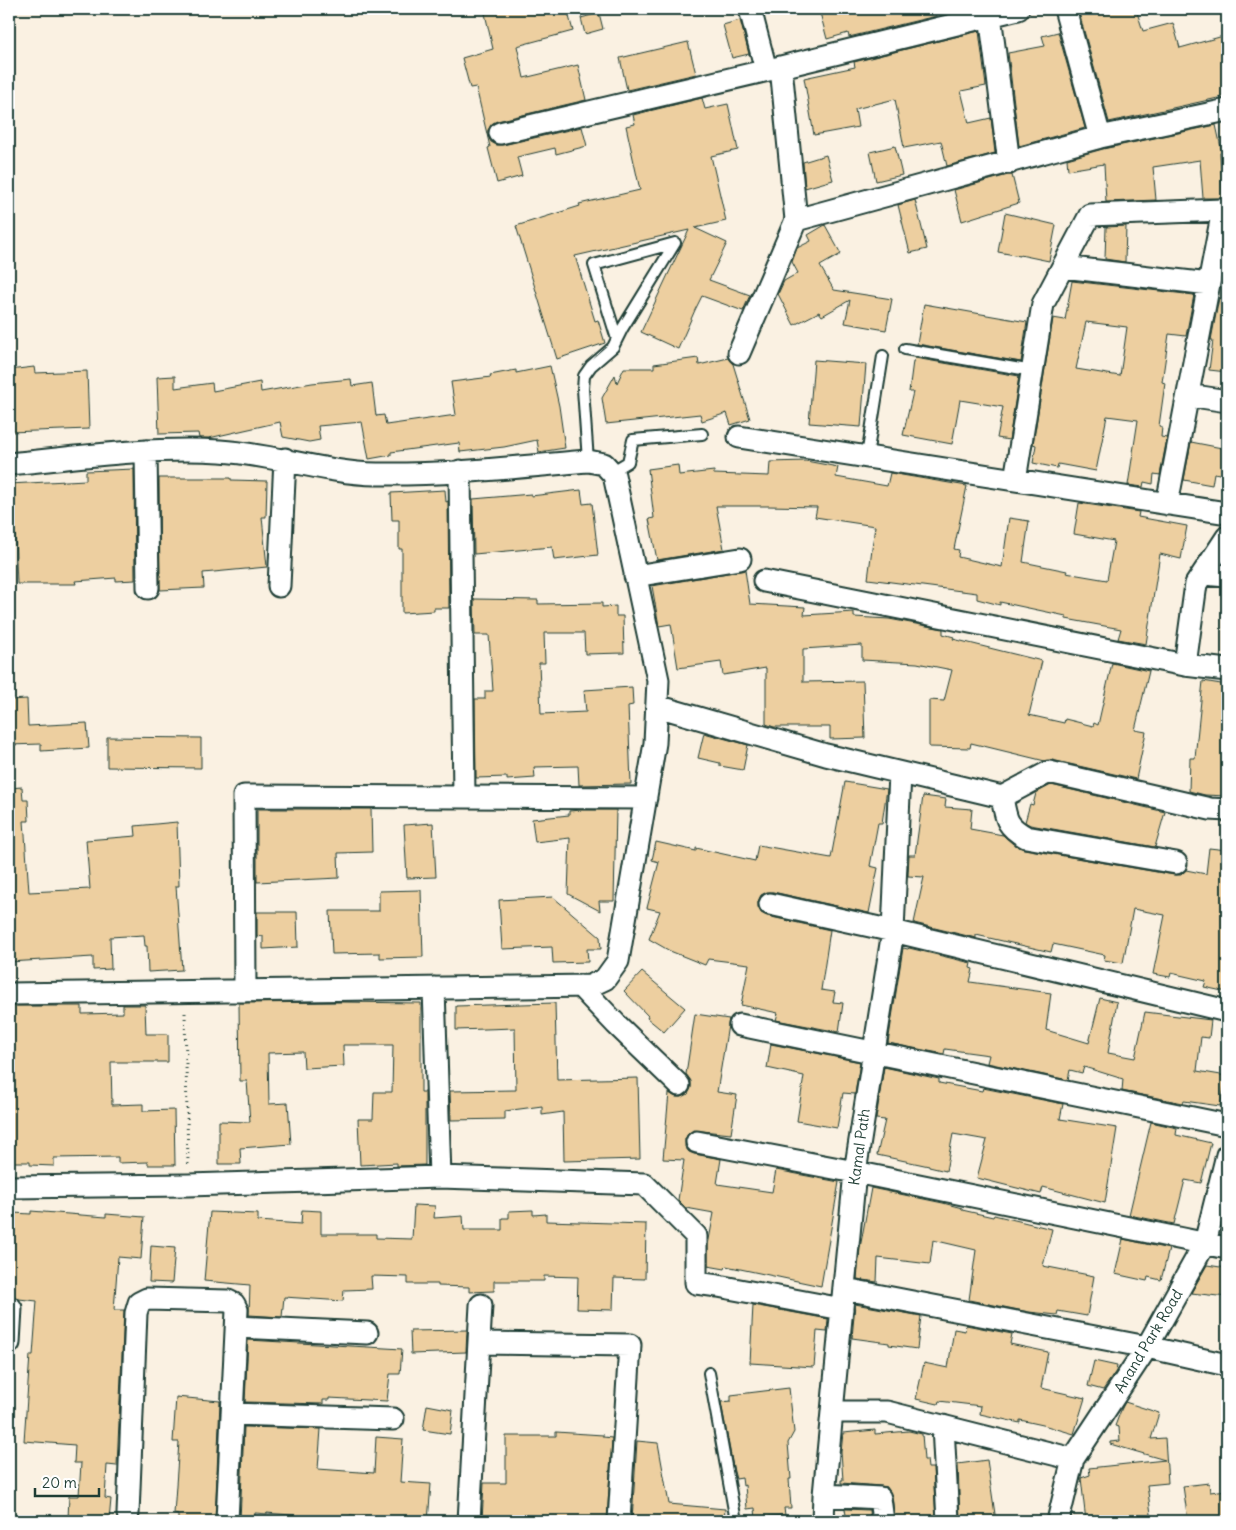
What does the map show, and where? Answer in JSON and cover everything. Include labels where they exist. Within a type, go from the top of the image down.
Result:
[{"type":"street","points":[[739,353],[796,220],[774,69],[750,9]]},
{"type":"street","points":[[500,133],[774,69],[947,17],[990,16],[1018,9]]},
{"type":"street","points":[[1065,9],[1100,137]]},
{"type":"street","points":[[990,16],[1009,163]]},
{"type":"street","points":[[796,220],[1100,137],[1227,110]]},
{"type":"street","points":[[1015,480],[1043,304],[1090,215],[1225,210],[1167,504]]},
{"type":"street","points":[[1063,267],[1209,284]]},
{"type":"street","points":[[1188,394],[1227,401]]},
{"type":"street","points":[[739,437],[1227,513]]},
{"type":"street","points":[[146,451],[148,588]]},
{"type":"street","points":[[9,464],[146,451],[219,451],[255,454],[350,473],[378,474],[460,471],[588,461],[604,464],[614,475],[658,680],[655,743],[618,961],[605,979],[590,986],[9,994]]},
{"type":"street","points":[[278,586],[285,459]]},
{"type":"street","points":[[460,471],[464,797]]},
{"type":"street","points":[[1185,665],[1196,584],[1227,537]]},
{"type":"street","points":[[636,576],[740,559]]},
{"type":"street","points":[[1203,574],[1227,576]]},
{"type":"street","points":[[764,581],[1185,665],[1227,670]]},
{"type":"street","points":[[657,706],[826,756],[1002,797],[1049,772],[1210,809],[1227,810]]},
{"type":"street","name":"Kamal Path","points":[[824,1521],[824,1495],[855,1172],[892,931],[900,774]]},
{"type":"street","points":[[245,991],[244,796],[646,798]]},
{"type":"street","points":[[1002,797],[1006,820],[1014,830],[1026,837],[1176,863]]},
{"type":"street","points":[[770,904],[892,931],[1227,1011]]},
{"type":"street","points":[[580,986],[679,1085]]},
{"type":"street","points":[[434,988],[440,1177]]},
{"type":"street","points":[[740,1025],[1227,1125]]},
{"type":"street","points":[[697,1142],[855,1172],[1227,1248]]},
{"type":"street","name":"Anand Park Road","points":[[1058,1521],[1072,1459],[1147,1347],[1205,1243],[1227,1155]]},
{"type":"street","points":[[9,1187],[440,1177],[644,1184],[696,1236],[696,1283],[843,1299],[1147,1347],[1227,1365]]},
{"type":"street","points":[[128,1514],[136,1313],[139,1303],[147,1300],[228,1301],[234,1304],[238,1310],[227,1521]]},
{"type":"street","points":[[470,1521],[481,1304]]},
{"type":"street","points":[[9,1343],[11,1308]]},
{"type":"street","points":[[237,1327],[367,1332]]},
{"type":"street","points":[[479,1343],[630,1345],[618,1521]]},
{"type":"street","points":[[832,1412],[887,1412],[1072,1459]]},
{"type":"street","points":[[232,1414],[393,1419]]},
{"type":"street","points":[[942,1426],[948,1521]]},
{"type":"street","points":[[824,1495],[880,1498],[883,1521]]},
{"type":"lane","points":[[588,461],[583,389],[584,376],[591,366],[613,347],[675,243],[594,265],[617,339]]},
{"type":"lane","points":[[905,349],[1033,371]]},
{"type":"lane","points":[[867,456],[884,356]]},
{"type":"lane","points":[[610,472],[628,462],[633,440],[702,434]]},
{"type":"lane","points":[[709,1373],[736,1521]]},
{"type":"path","points":[[184,992],[188,1184]]},
{"type":"building","points":[[484,9],[567,9],[573,31],[517,46],[524,78],[578,65],[586,100],[497,121],[492,124],[488,130],[488,136],[491,142],[497,145],[582,127],[587,146],[556,154],[555,148],[517,157],[522,176],[497,183],[476,87],[470,88],[462,58],[493,49]]},
{"type":"building","points":[[819,9],[934,9],[936,16],[849,37],[848,33],[827,39]]},
{"type":"building","points":[[1078,9],[1136,9],[1143,31],[1173,23],[1180,48],[1227,35],[1227,96],[1109,122]]},
{"type":"building","points":[[599,13],[603,29],[585,34],[581,18]]},
{"type":"building","points":[[740,20],[749,54],[732,58],[723,25]]},
{"type":"building","points":[[979,31],[986,86],[961,91],[969,123],[991,118],[995,153],[947,166],[941,141],[904,148],[895,99],[855,109],[858,127],[814,135],[804,78],[855,67],[854,62]]},
{"type":"building","points":[[1058,32],[1085,128],[1019,146],[1008,53],[1045,46],[1042,36]]},
{"type":"building","points":[[688,42],[696,74],[627,90],[620,58]]},
{"type":"building","points":[[702,98],[705,109],[728,104],[738,150],[711,156],[726,221],[695,228],[727,243],[709,280],[750,295],[743,311],[702,296],[678,349],[641,332],[689,230],[575,256],[595,321],[598,320],[605,343],[557,359],[516,226],[580,206],[579,204],[640,190],[626,126],[635,124],[633,115]]},
{"type":"building","points":[[1216,125],[1222,152],[1220,153],[1223,198],[1203,198],[1200,160],[1153,167],[1156,200],[1106,202],[1104,164],[1068,170],[1067,159],[1103,149]]},
{"type":"building","points":[[895,146],[902,175],[876,181],[870,152]]},
{"type":"building","points":[[826,155],[833,180],[805,188],[803,162]]},
{"type":"building","points":[[1012,175],[1019,203],[962,221],[954,190]]},
{"type":"building","points":[[915,200],[927,249],[910,253],[898,205]]},
{"type":"building","points":[[1005,213],[1056,225],[1049,261],[998,252]]},
{"type":"building","points":[[825,225],[841,254],[820,266],[834,290],[892,299],[886,330],[845,323],[850,300],[822,316],[819,312],[794,325],[778,294],[784,281],[798,273],[792,262],[797,248],[811,241],[808,235]]},
{"type":"building","points":[[1126,226],[1125,262],[1105,259],[1106,227]]},
{"type":"building","points":[[1072,281],[1194,295],[1186,336],[1169,334],[1162,382],[1165,383],[1159,426],[1162,427],[1161,437],[1167,438],[1160,475],[1154,474],[1153,484],[1144,482],[1143,487],[1128,485],[1138,420],[1107,416],[1096,471],[1058,464],[1057,468],[1033,463],[1036,445],[1033,444],[1053,318],[1065,320]],"holes":[[[1086,322],[1127,327],[1120,376],[1076,369]]]},
{"type":"building","points":[[1219,298],[1227,299],[1227,372],[1209,370],[1213,340],[1211,340]]},
{"type":"building","points":[[924,304],[1027,322],[1021,362],[917,344]]},
{"type":"building","points":[[698,358],[699,365],[728,358],[733,364],[750,419],[731,425],[727,413],[702,421],[700,414],[606,424],[602,398],[615,375],[617,383],[624,368],[654,368],[654,364]]},
{"type":"building","points":[[915,358],[1019,376],[1009,440],[997,438],[1003,407],[960,400],[952,444],[903,435],[913,392],[909,392]]},
{"type":"building","points":[[814,360],[866,364],[861,427],[809,423]]},
{"type":"building","points":[[550,366],[559,406],[565,448],[539,452],[537,440],[504,447],[460,452],[459,443],[391,452],[391,455],[369,459],[362,422],[318,426],[320,440],[309,442],[283,437],[280,422],[209,438],[199,438],[198,433],[159,434],[157,377],[175,376],[175,388],[212,383],[213,391],[260,382],[261,392],[312,383],[351,379],[352,386],[372,383],[376,416],[384,415],[386,425],[456,415],[451,382]]},
{"type":"building","points":[[34,367],[35,373],[87,371],[89,429],[9,432],[9,370]]},
{"type":"building","points":[[1191,442],[1227,449],[1225,475],[1214,473],[1212,485],[1184,480]]},
{"type":"building","points":[[806,461],[838,467],[836,477],[887,486],[890,473],[967,486],[954,549],[959,550],[958,557],[1002,567],[1009,518],[1029,521],[1023,562],[1067,571],[1066,573],[1107,580],[1114,541],[1074,534],[1079,503],[1139,512],[1138,517],[1187,526],[1181,559],[1160,554],[1146,644],[1118,639],[1121,629],[1066,619],[1066,616],[1000,602],[1000,605],[977,599],[977,593],[868,579],[875,526],[815,517],[817,507],[716,506],[724,549],[657,560],[649,519],[654,518],[648,469],[678,465],[679,475],[714,471],[714,474],[769,476],[770,462]]},
{"type":"building","points":[[134,469],[135,580],[116,581],[116,578],[75,581],[76,584],[17,584],[15,535],[9,535],[9,484],[86,480],[86,471]]},
{"type":"building","points":[[159,478],[231,478],[231,480],[267,481],[266,517],[262,517],[267,567],[203,573],[204,588],[160,590]]},
{"type":"building","points":[[445,490],[446,502],[448,501],[449,608],[434,608],[434,611],[402,613],[402,549],[399,549],[399,520],[392,520],[391,493]]},
{"type":"building","points":[[581,490],[583,504],[592,503],[598,555],[554,560],[552,547],[474,554],[473,499],[531,494],[531,496]]},
{"type":"building","points":[[745,570],[750,604],[805,607],[804,615],[854,612],[854,617],[889,619],[943,629],[943,634],[954,637],[953,639],[1042,661],[1029,715],[1064,723],[1065,719],[1093,726],[1094,723],[1098,725],[1112,663],[1149,671],[1135,730],[1146,732],[1136,779],[1052,760],[1045,761],[971,743],[970,748],[929,747],[929,700],[944,701],[952,670],[917,663],[862,660],[862,645],[803,649],[803,682],[863,681],[865,738],[830,739],[830,727],[774,727],[766,724],[766,668],[723,675],[721,662],[678,668],[671,624],[659,626],[652,586]]},
{"type":"building","points":[[474,599],[538,600],[538,604],[602,603],[602,607],[616,606],[616,616],[623,616],[624,653],[585,654],[584,633],[544,633],[545,663],[539,663],[541,714],[586,712],[584,690],[632,687],[633,705],[628,706],[631,784],[579,785],[578,766],[534,767],[535,778],[507,780],[507,777],[476,778],[475,699],[485,699],[485,691],[493,691],[489,635],[475,635]]},
{"type":"building","points":[[1203,681],[1227,685],[1227,796],[1205,795],[1189,791],[1190,758],[1195,758]]},
{"type":"building","points":[[27,699],[28,726],[87,723],[89,748],[41,751],[41,744],[9,745],[9,700]]},
{"type":"building","points":[[704,733],[748,745],[743,770],[720,766],[720,763],[698,758]]},
{"type":"building","points":[[107,737],[201,738],[201,768],[107,767]]},
{"type":"building","points":[[845,782],[887,789],[882,823],[878,823],[870,866],[878,868],[869,913],[773,892],[761,895],[758,902],[761,913],[767,916],[830,930],[821,990],[835,992],[833,1002],[843,1003],[839,1032],[776,1020],[778,1013],[741,1005],[749,964],[708,959],[705,965],[670,951],[649,939],[660,911],[647,908],[659,862],[652,860],[656,842],[696,851],[696,848],[755,861],[758,845],[831,858]]},
{"type":"building","points":[[1051,785],[1165,812],[1155,847],[1030,825],[1025,822],[1030,804],[1033,805],[1036,793]]},
{"type":"building","points":[[22,787],[23,800],[28,800],[29,821],[24,821],[29,892],[90,889],[86,840],[136,836],[135,826],[177,822],[179,886],[176,886],[182,970],[148,972],[147,946],[145,946],[144,935],[110,937],[111,969],[93,970],[93,957],[9,962],[9,788]]},
{"type":"building","points":[[923,796],[946,799],[945,807],[972,809],[970,829],[1003,835],[1013,844],[1024,849],[1174,875],[1181,875],[1186,870],[1206,874],[1209,848],[1227,850],[1227,992],[1204,987],[1206,981],[1171,973],[1170,977],[1153,974],[1165,915],[1133,909],[1123,963],[1104,960],[1105,955],[1053,944],[1051,952],[976,935],[976,938],[914,923],[924,877],[908,876],[909,855],[915,855]]},
{"type":"building","points":[[257,809],[371,809],[372,852],[338,853],[339,878],[257,882]]},
{"type":"building","points":[[616,810],[614,901],[599,901],[600,911],[568,894],[570,838],[535,842],[532,819],[569,815],[569,811]]},
{"type":"building","points":[[433,823],[436,877],[407,878],[404,825]]},
{"type":"building","points":[[421,890],[423,957],[380,958],[380,953],[332,954],[330,911],[379,911],[379,891]]},
{"type":"building","points":[[553,897],[600,937],[601,949],[587,949],[588,962],[553,963],[552,947],[502,949],[499,900]]},
{"type":"building","points":[[257,912],[297,912],[298,947],[263,949],[263,936],[257,937]]},
{"type":"building","points":[[903,948],[971,963],[970,968],[973,969],[970,982],[1051,993],[1046,1030],[1089,1043],[1100,998],[1117,1002],[1108,1053],[1135,1058],[1145,1012],[1211,1020],[1209,1038],[1201,1037],[1197,1071],[1227,1076],[1220,1106],[1184,1101],[1183,1103],[1122,1091],[1123,1079],[1084,1067],[1082,1073],[1070,1070],[1068,1080],[987,1063],[989,1055],[945,1049],[944,1054],[888,1043]]},
{"type":"building","points":[[642,972],[685,1008],[664,1032],[647,1018],[648,1016],[624,991]]},
{"type":"building","points":[[239,1003],[421,1003],[421,1092],[425,1092],[425,1165],[397,1166],[397,1163],[360,1165],[358,1119],[373,1119],[374,1092],[392,1092],[393,1045],[343,1045],[344,1066],[304,1068],[303,1052],[268,1053],[269,1104],[288,1103],[291,1144],[240,1148],[241,1164],[219,1164],[219,1121],[250,1122],[247,1081],[240,1081]]},
{"type":"building","points":[[555,1003],[557,1080],[638,1078],[640,1159],[564,1161],[563,1112],[542,1115],[542,1106],[505,1111],[505,1119],[451,1120],[450,1091],[516,1090],[515,1028],[456,1030],[456,1006]]},
{"type":"building","points":[[123,1005],[145,1005],[146,1034],[168,1034],[168,1062],[111,1062],[112,1105],[143,1104],[143,1111],[174,1110],[175,1165],[148,1165],[148,1162],[118,1163],[118,1157],[54,1158],[54,1166],[30,1165],[30,1162],[9,1162],[9,1006],[82,1006],[82,1014],[123,1013]]},
{"type":"building","points":[[695,1014],[729,1019],[717,1092],[737,1095],[731,1134],[693,1130],[685,1139],[685,1147],[694,1154],[721,1159],[717,1184],[772,1192],[776,1170],[839,1182],[821,1286],[726,1266],[725,1269],[708,1266],[708,1245],[714,1213],[686,1208],[678,1200],[684,1160],[663,1159],[669,1093],[676,1097],[682,1097],[688,1094],[691,1088],[691,1081],[686,1074]]},
{"type":"building","points":[[771,1044],[860,1062],[855,1094],[843,1093],[837,1128],[797,1121],[804,1076],[767,1068]]},
{"type":"building","points":[[884,1067],[939,1079],[939,1083],[982,1091],[983,1088],[1063,1104],[1060,1119],[1117,1128],[1105,1203],[1043,1187],[1041,1194],[977,1178],[987,1140],[953,1134],[946,1171],[877,1155],[885,1120],[876,1119]]},
{"type":"building","points":[[1151,1122],[1177,1128],[1176,1135],[1211,1143],[1201,1183],[1185,1180],[1174,1224],[1129,1215]]},
{"type":"building","points":[[871,1188],[1052,1229],[1043,1266],[1094,1276],[1087,1316],[1058,1311],[1057,1315],[1029,1312],[969,1300],[976,1250],[933,1240],[930,1264],[878,1258],[877,1282],[857,1279],[860,1248]]},
{"type":"building","points":[[414,1205],[435,1206],[434,1218],[463,1216],[464,1230],[502,1230],[502,1218],[509,1218],[509,1211],[533,1210],[533,1215],[546,1214],[546,1221],[646,1224],[645,1279],[614,1278],[613,1310],[577,1309],[578,1277],[544,1276],[544,1281],[494,1281],[494,1291],[469,1292],[469,1287],[408,1284],[408,1277],[371,1276],[372,1289],[344,1290],[343,1301],[284,1297],[282,1317],[249,1315],[250,1285],[204,1281],[210,1212],[258,1214],[258,1221],[301,1224],[302,1210],[321,1211],[321,1234],[376,1234],[376,1238],[412,1239]]},
{"type":"building","points":[[31,1211],[106,1217],[106,1214],[144,1217],[141,1259],[118,1257],[114,1310],[124,1310],[117,1466],[107,1465],[105,1498],[111,1499],[109,1521],[68,1519],[69,1496],[79,1496],[81,1463],[74,1463],[75,1445],[24,1441],[30,1355],[33,1355],[37,1301],[9,1296],[9,1261],[13,1213],[31,1214]]},
{"type":"building","points":[[1123,1239],[1169,1249],[1161,1280],[1148,1277],[1147,1281],[1115,1274]]},
{"type":"building","points":[[151,1246],[175,1248],[172,1283],[149,1282]]},
{"type":"building","points":[[1207,1265],[1227,1268],[1227,1297],[1191,1293]]},
{"type":"building","points":[[855,1304],[921,1316],[917,1349],[852,1338]]},
{"type":"building","points":[[753,1305],[828,1319],[827,1332],[817,1331],[814,1367],[750,1363]]},
{"type":"building","points":[[966,1325],[1012,1334],[1010,1344],[1048,1352],[1041,1388],[1085,1398],[1074,1434],[1020,1420],[1020,1423],[980,1414],[981,1406],[939,1401],[938,1404],[916,1399],[924,1363],[948,1368],[954,1329],[965,1331]]},
{"type":"building","points":[[467,1330],[466,1352],[411,1354],[410,1331]]},
{"type":"building","points":[[248,1340],[402,1349],[400,1374],[390,1374],[387,1401],[329,1398],[329,1400],[323,1400],[323,1404],[245,1402]]},
{"type":"building","points":[[1094,1361],[1117,1366],[1116,1371],[1103,1390],[1088,1386]]},
{"type":"building","points":[[789,1388],[794,1432],[788,1443],[791,1508],[784,1508],[785,1515],[770,1516],[756,1521],[755,1508],[747,1509],[745,1485],[743,1486],[742,1478],[736,1479],[721,1402],[731,1401],[731,1395]]},
{"type":"building","points":[[176,1397],[220,1401],[215,1521],[178,1521],[178,1515],[174,1514],[179,1442],[173,1442]]},
{"type":"building","points":[[1125,1402],[1159,1413],[1151,1439],[1165,1438],[1168,1483],[1147,1485],[1152,1521],[1086,1521],[1081,1478],[1090,1475],[1089,1468],[1165,1460],[1110,1444],[1110,1442],[1120,1441],[1119,1427],[1115,1426]]},
{"type":"building","points":[[427,1405],[453,1410],[450,1434],[423,1430]]},
{"type":"building","points":[[244,1427],[321,1429],[318,1469],[374,1473],[376,1437],[403,1439],[400,1482],[431,1484],[428,1521],[404,1521],[350,1515],[349,1520],[255,1513],[255,1521],[240,1521]]},
{"type":"building","points":[[875,1430],[875,1434],[909,1431],[922,1434],[924,1460],[927,1460],[928,1468],[933,1468],[936,1521],[895,1521],[892,1496],[887,1487],[841,1483],[841,1480],[843,1480],[841,1452],[843,1433]]},
{"type":"building","points":[[556,1432],[603,1435],[603,1437],[612,1438],[607,1521],[482,1521],[484,1483],[506,1483],[506,1436],[556,1436]]},
{"type":"building","points":[[637,1441],[658,1443],[669,1504],[725,1509],[724,1521],[632,1520]]},
{"type":"building","points":[[987,1460],[996,1521],[960,1521],[958,1464]]},
{"type":"building","points":[[1209,1483],[1210,1492],[1227,1490],[1227,1521],[1188,1521],[1183,1486]]},
{"type":"building","points":[[845,1509],[869,1510],[870,1521],[847,1521]]}]
